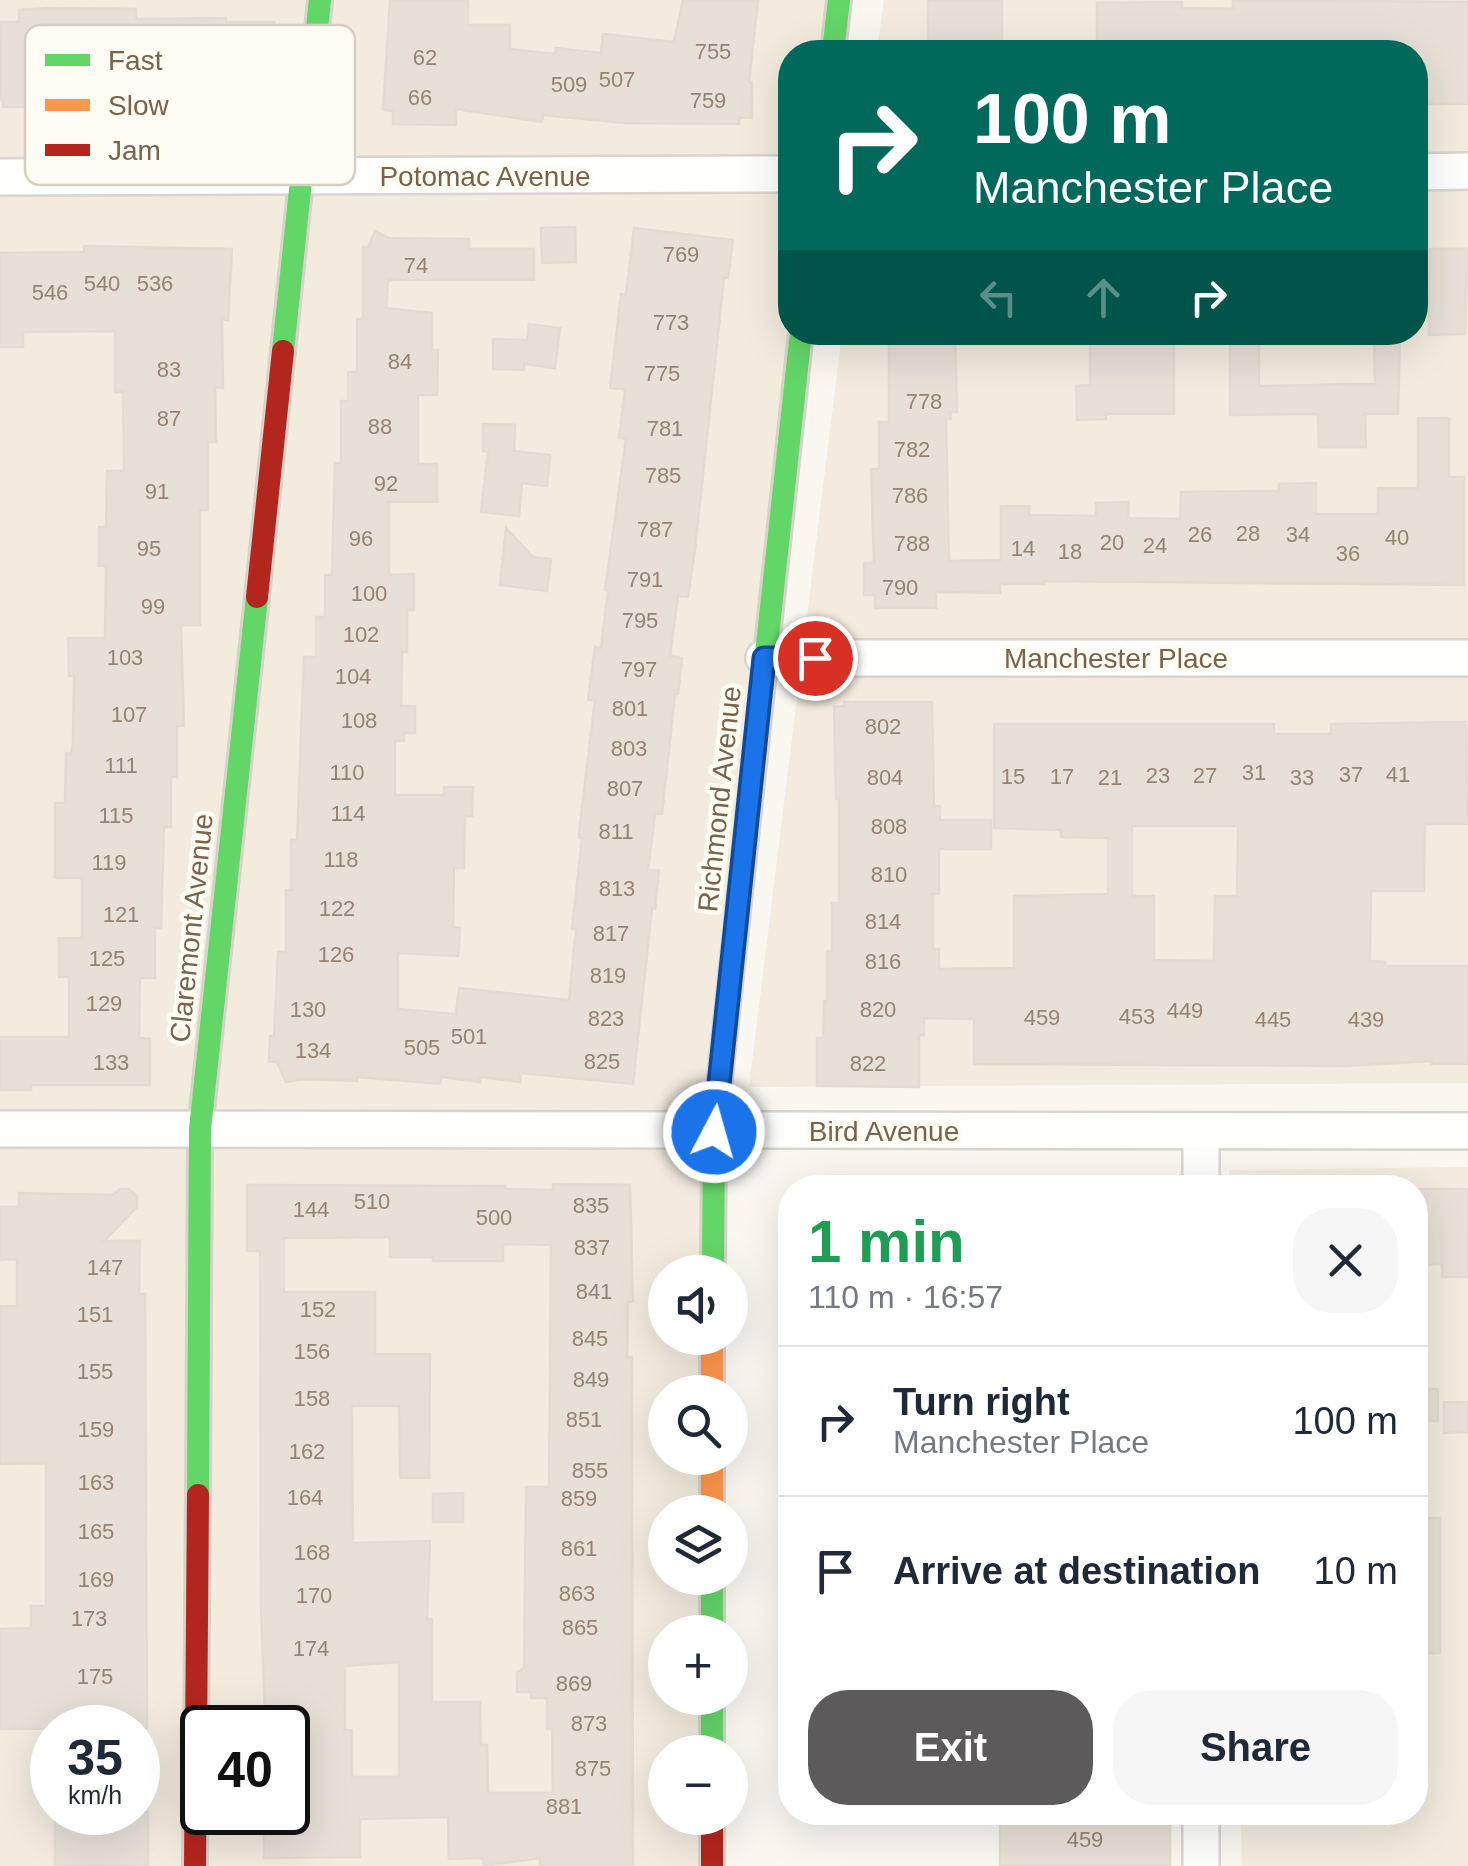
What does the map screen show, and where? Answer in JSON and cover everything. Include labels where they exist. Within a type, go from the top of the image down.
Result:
[{"type":"street","name":"Claremont Avenue","points":[[318,25],[320,0]]},
{"type":"street","points":[[835,40],[839,0]]},
{"type":"street","points":[[1428,172],[1468,171]]},
{"type":"street","name":"Potomac Avenue","points":[[355,176],[778,174]]},
{"type":"street","name":"Claremont Avenue","points":[[196,1866],[200,1128],[302,185]]},
{"type":"street","name":"Richmond Avenue","points":[[713,1255],[714,1132],[800,345]]},
{"type":"street","name":"Manchester Place","points":[[764,658],[1468,658]]},
{"type":"street","name":"Bird Avenue","points":[[0,1129],[1468,1130]]},
{"type":"street","points":[[1201,1130],[1201,1175]]},
{"type":"street","points":[[1201,1825],[1201,1866]]},
{"type":"street","points":[[712,1835],[712,1866]]},
{"type":"shaded area","points":[[0,0],[839,0],[834,40],[778,40],[778,345],[789,345],[714,1255],[648,1255],[648,1355],[712,1355],[712,1375],[648,1375],[648,1475],[712,1475],[712,1495],[648,1495],[648,1595],[712,1595],[712,1615],[648,1615],[648,1715],[712,1715],[712,1735],[648,1735],[648,1835],[712,1835],[712,1866],[0,1866]]},
{"type":"shaded area","points":[[884,0],[1468,0],[1468,1083],[749,1087],[841,345],[1428,345],[1428,40],[879,40]]},
{"type":"shaded area","points":[[1468,1167],[1468,1866],[1242,1866],[1241,1825],[1428,1825],[1428,1175],[1229,1175],[1229,1170]]},
{"type":"building","points":[[390,0],[468,0],[468,25],[510,25],[510,49],[555,54],[556,48],[601,53],[603,34],[674,42],[683,0],[758,0],[749,82],[752,118],[739,118],[739,124],[625,123],[543,115],[542,122],[456,109],[456,125],[393,124],[393,111],[383,110]]},
{"type":"building","points":[[1002,0],[1002,40],[928,40],[928,1]]},
{"type":"building","points":[[1233,0],[1468,2],[1468,104],[1428,104],[1428,40],[1097,40],[1097,3],[1182,2],[1182,8],[1233,9]]},
{"type":"building","points":[[136,9],[136,19],[226,18],[226,22],[274,25],[25,25],[25,107],[3,107],[1,22],[19,22],[19,10]]},
{"type":"building","points":[[575,227],[576,262],[542,263],[541,228]]},
{"type":"building","points":[[634,228],[733,240],[728,278],[724,278],[688,597],[678,596],[670,656],[682,658],[662,814],[655,814],[648,870],[659,871],[633,1084],[521,1073],[520,1082],[441,1077],[440,1084],[357,1077],[357,1081],[286,1082],[277,1062],[269,1062],[270,1036],[274,1036],[278,952],[286,952],[291,840],[297,840],[304,657],[316,657],[316,617],[325,617],[325,575],[332,575],[335,463],[341,463],[341,401],[348,401],[348,372],[357,372],[357,319],[363,319],[363,247],[368,247],[375,231],[389,238],[469,239],[469,249],[534,249],[534,280],[388,280],[386,308],[432,313],[432,350],[438,350],[437,395],[418,395],[418,464],[437,464],[437,502],[389,502],[389,575],[414,574],[414,610],[407,610],[407,652],[402,652],[401,706],[415,706],[415,733],[404,733],[404,741],[395,741],[395,795],[444,795],[444,787],[473,787],[472,816],[465,816],[464,868],[454,868],[453,927],[460,928],[458,956],[398,953],[398,1009],[456,1014],[459,988],[569,1000],[580,824],[595,700],[588,700],[595,647],[601,648],[626,439],[619,438],[625,389],[610,388],[621,294],[626,295]]},
{"type":"building","points":[[84,246],[232,249],[228,320],[222,319],[223,388],[215,387],[216,442],[208,442],[208,510],[200,510],[200,625],[181,625],[184,726],[177,726],[177,777],[171,777],[171,827],[164,827],[161,928],[155,928],[155,978],[140,978],[139,1038],[150,1039],[150,1085],[31,1085],[31,1090],[0,1090],[0,1037],[69,1037],[69,977],[59,977],[59,938],[82,938],[82,878],[55,878],[55,803],[65,803],[66,753],[71,754],[73,742],[74,676],[69,676],[68,638],[105,638],[106,566],[99,566],[99,527],[106,527],[107,471],[124,471],[123,392],[115,392],[115,331],[23,332],[23,347],[0,347],[0,253],[84,252]]},
{"type":"building","points":[[1430,249],[1467,249],[1465,334],[1429,335]]},
{"type":"building","points":[[529,324],[560,328],[555,368],[524,364],[524,370],[493,369],[493,339],[527,340]]},
{"type":"building","points":[[889,345],[955,345],[957,412],[950,412],[951,419],[946,419],[949,561],[1001,560],[1001,506],[1029,506],[1029,515],[1096,516],[1096,503],[1128,502],[1129,518],[1180,519],[1181,492],[1279,491],[1279,484],[1316,483],[1316,514],[1378,514],[1378,488],[1418,488],[1418,418],[1449,418],[1449,477],[1464,477],[1464,585],[1044,581],[1000,584],[1000,593],[936,592],[936,608],[875,608],[875,595],[864,595],[864,563],[874,563],[871,469],[879,469],[879,422],[889,422]]},
{"type":"building","points":[[1090,345],[1174,345],[1174,414],[1106,414],[1106,419],[1077,420],[1076,386],[1090,385]]},
{"type":"building","points":[[1230,345],[1259,345],[1259,386],[1375,384],[1374,345],[1400,345],[1398,414],[1365,414],[1366,447],[1319,447],[1318,414],[1230,415]]},
{"type":"building","points":[[483,424],[515,425],[514,451],[550,455],[547,486],[522,483],[519,516],[481,512],[488,452],[483,451]]},
{"type":"building","points":[[506,528],[533,557],[551,559],[547,591],[500,585]]},
{"type":"building","points":[[844,702],[932,702],[934,806],[940,806],[940,820],[991,820],[991,849],[939,849],[939,894],[933,894],[933,949],[939,949],[939,969],[1014,968],[1014,896],[1108,894],[1108,838],[1061,837],[1061,830],[994,828],[994,724],[1274,724],[1274,734],[1331,734],[1331,724],[1466,722],[1467,824],[1425,824],[1424,891],[1371,891],[1370,961],[1385,962],[1385,966],[1468,966],[1468,1064],[974,1064],[974,1019],[924,1018],[924,1035],[919,1035],[919,1087],[817,1086],[817,1038],[823,1038],[827,951],[832,951],[832,903],[839,903],[834,707],[845,706]],"holes":[[[1132,826],[1238,826],[1237,896],[1215,896],[1214,961],[1154,960],[1154,896],[1132,896]]]},
{"type":"building","points":[[553,1184],[630,1185],[633,1302],[628,1302],[627,1357],[632,1357],[633,1866],[540,1866],[540,1858],[484,1866],[483,1858],[449,1859],[448,1817],[360,1819],[360,1857],[264,1858],[264,1835],[310,1835],[310,1705],[265,1705],[260,1251],[247,1251],[247,1185],[553,1190]],"holes":[[[390,1237],[390,1257],[503,1261],[503,1244],[551,1245],[549,1487],[526,1487],[524,1668],[517,1673],[517,1692],[531,1692],[531,1698],[547,1698],[547,1729],[552,1729],[553,1793],[488,1793],[487,1745],[481,1745],[480,1702],[432,1702],[432,1619],[427,1619],[430,1541],[353,1543],[352,1406],[399,1406],[400,1478],[429,1478],[430,1354],[375,1354],[375,1292],[284,1292],[284,1238]],[[399,1662],[399,1777],[352,1777],[352,1730],[345,1730],[345,1666]]]},
{"type":"building","points":[[129,1189],[137,1196],[137,1207],[104,1241],[140,1241],[139,1294],[145,1294],[147,1705],[30,1705],[30,1729],[0,1729],[0,1629],[31,1628],[31,1606],[46,1606],[46,1463],[0,1464],[0,1306],[17,1306],[17,1259],[0,1260],[0,1207],[19,1207],[19,1193],[112,1195]]},
{"type":"building","points":[[1428,1189],[1468,1189],[1468,1277],[1442,1277],[1442,1264],[1428,1265]]},
{"type":"building","points":[[1428,1389],[1438,1389],[1438,1421],[1428,1421]]},
{"type":"building","points":[[1444,1402],[1468,1402],[1468,1432],[1444,1433]]},
{"type":"building","points":[[463,1493],[463,1522],[433,1522],[433,1494]]},
{"type":"building","points":[[1428,1518],[1440,1518],[1440,1653],[1428,1653]]},
{"type":"building","points":[[1000,1825],[1170,1825],[1170,1866],[1000,1866]]},
{"type":"building","points":[[55,1835],[148,1835],[148,1866],[55,1866]]},
{"type":"traffic: fast","points":[[317,25],[320,0]]},
{"type":"traffic: fast","points":[[834,40],[839,0]]},
{"type":"traffic: fast","points":[[283,351],[300,185]]},
{"type":"traffic: fast","points":[[713,1255],[714,1132],[800,345]]},
{"type":"traffic: fast","points":[[198,1495],[200,1129],[257,597]]},
{"type":"traffic: fast","points":[[712,1595],[712,1615]]},
{"type":"traffic: fast","points":[[712,1715],[712,1735]]},
{"type":"traffic: slow","points":[[712,1355],[712,1375]]},
{"type":"traffic: slow","points":[[712,1475],[712,1495]]},
{"type":"traffic: jam","points":[[257,597],[283,351]]},
{"type":"traffic: jam","points":[[195,1866],[198,1495]]},
{"type":"traffic: jam","points":[[712,1835],[712,1866]]},
{"type":"route","points":[[714,1132],[764,658],[815,658]]}]
